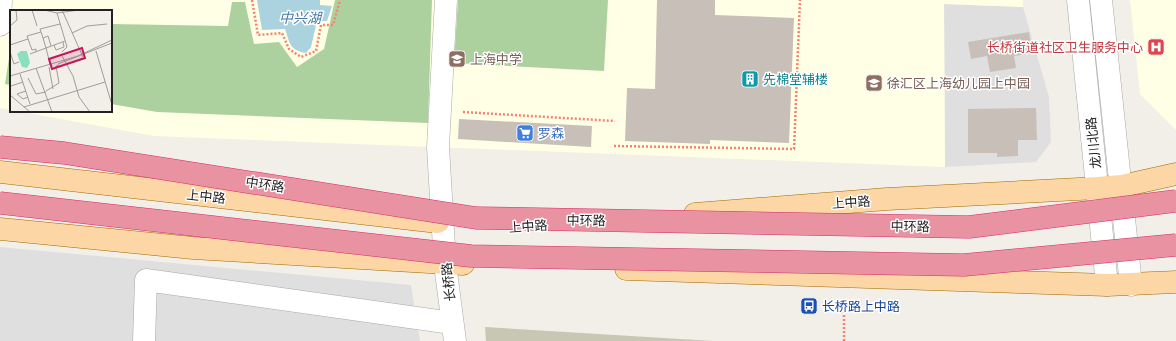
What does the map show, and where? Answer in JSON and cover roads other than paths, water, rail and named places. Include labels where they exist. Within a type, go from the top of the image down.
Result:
[{"type":"highway","name":"中环路","points":[[0,147],[64,153],[476,218],[969,227],[1176,201]]},
{"type":"highway","points":[[0,203],[471,256],[964,265],[1176,245]]},
{"type":"main road","name":"上中路","points":[[0,172],[505,228],[887,199],[1098,188],[1122,186],[1176,174]]},
{"type":"main road","points":[[0,229],[194,248],[445,264],[1107,285],[1176,282]]},
{"type":"street","points":[[0,25],[1,0]]},
{"type":"street","name":"长桥路","points":[[446,0],[438,147],[445,264],[454,332]]},
{"type":"street","name":"龙川北路","points":[[1078,0],[1107,285]]},
{"type":"street","name":"龙川北路","points":[[1101,0],[1132,285]]},
{"type":"street","points":[[144,341],[146,280],[454,332]]},
{"type":"water","name":"中兴湖","points":[[257,0],[320,0],[320,5],[332,6],[327,21],[317,21],[311,47],[306,53],[300,52],[293,48],[289,42],[285,29],[262,30]]},
{"type":"place","name":"长桥街道社区卫生服务中心","points":[[1156,47]]},
{"type":"place","name":"上海中学","points":[[457,59]]},
{"type":"place","name":"先棉堂辅楼","points":[[750,79]]},
{"type":"place","name":"徐汇区上海幼儿园上中园","points":[[874,83]]},
{"type":"place","name":"罗森","points":[[525,133]]},
{"type":"place","name":"长桥路上中路","points":[[809,306]]}]
